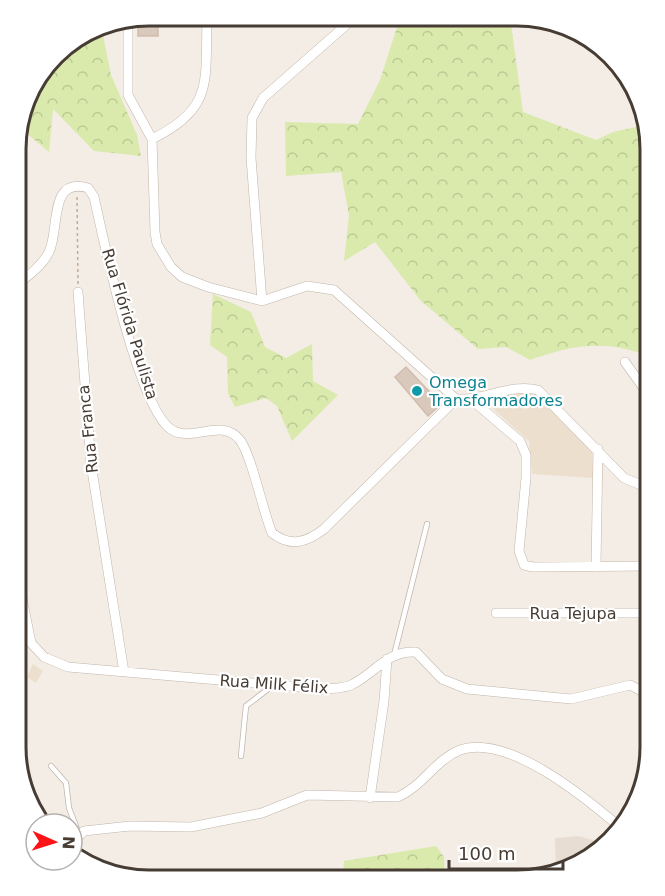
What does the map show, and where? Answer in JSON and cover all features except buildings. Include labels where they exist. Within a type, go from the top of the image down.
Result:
[{"type":"street","points":[[152,139],[176,126],[200,102],[205,70],[207,26]]},
{"type":"street","points":[[262,301],[251,158],[252,118],[262,98],[345,26]]},
{"type":"street","points":[[128,28],[128,95],[152,139],[155,232],[164,258],[182,277],[230,295],[262,301],[307,286],[334,290],[456,399],[472,400],[517,388],[538,390],[624,478],[632,483],[639,483]]},
{"type":"street","points":[[26,277],[49,253],[60,201],[67,189],[78,185]]},
{"type":"street","name":"Rua Flórida Paulista","points":[[78,185],[88,188],[94,197],[133,346],[157,413],[166,425],[183,435],[217,430],[231,432],[240,439],[247,452],[264,515],[272,533],[279,539],[297,543],[315,536],[456,399]]},
{"type":"street","name":"Rua Franca","points":[[78,292],[91,465],[123,672]]},
{"type":"street","points":[[625,362],[640,382]]},
{"type":"street","points":[[472,400],[520,441],[526,455],[519,551],[524,565],[533,567],[639,566]]},
{"type":"street","points":[[596,567],[598,449]]},
{"type":"street","name":"Rua Tejupa","points":[[496,613],[639,613]]},
{"type":"street","name":"Rua Milk Félix","points":[[26,622],[28,633],[37,651],[44,657],[68,667],[272,686],[345,687],[391,657]]},
{"type":"street","points":[[370,798],[391,657],[404,651],[416,652],[442,680],[467,689],[571,699],[630,686],[639,690]]},
{"type":"street","points":[[84,833],[130,826],[191,827],[251,816],[300,797],[318,794],[370,798],[398,797],[408,793],[445,759],[462,750],[492,751],[544,769],[614,823]]},
{"type":"lane","points":[[391,657],[427,524]]},
{"type":"lane","points":[[241,756],[246,706],[272,686]]},
{"type":"lane","points":[[51,766],[66,783],[71,812]]},
{"type":"path","points":[[78,185],[78,292]]},
{"type":"shaded area","points":[[535,390],[592,445],[593,478],[532,474],[529,441],[491,407],[493,398],[513,391]]},
{"type":"shaded area","points":[[33,664],[43,671],[36,683],[27,677]]},
{"type":"shaded area","points":[[578,836],[597,841],[571,858],[556,864],[555,838]]},
{"type":"green space","points":[[397,26],[511,26],[523,112],[596,140],[613,132],[637,127],[640,148],[640,353],[604,346],[590,346],[561,350],[530,360],[506,347],[478,349],[421,301],[375,242],[344,261],[349,215],[341,172],[286,176],[285,122],[358,124],[380,80]]},
{"type":"green space","points":[[103,34],[111,75],[137,135],[141,156],[94,151],[53,109],[49,152],[27,133],[38,94],[61,61],[80,46]]},
{"type":"green space","points":[[213,294],[251,312],[265,347],[286,358],[312,344],[313,381],[338,395],[292,441],[277,406],[266,398],[235,407],[228,393],[227,357],[210,345]]},
{"type":"green space","points":[[436,846],[444,857],[445,870],[343,870],[344,861]]},
{"type":"place","name":"Omega Transformadores","points":[[417,391]]}]
